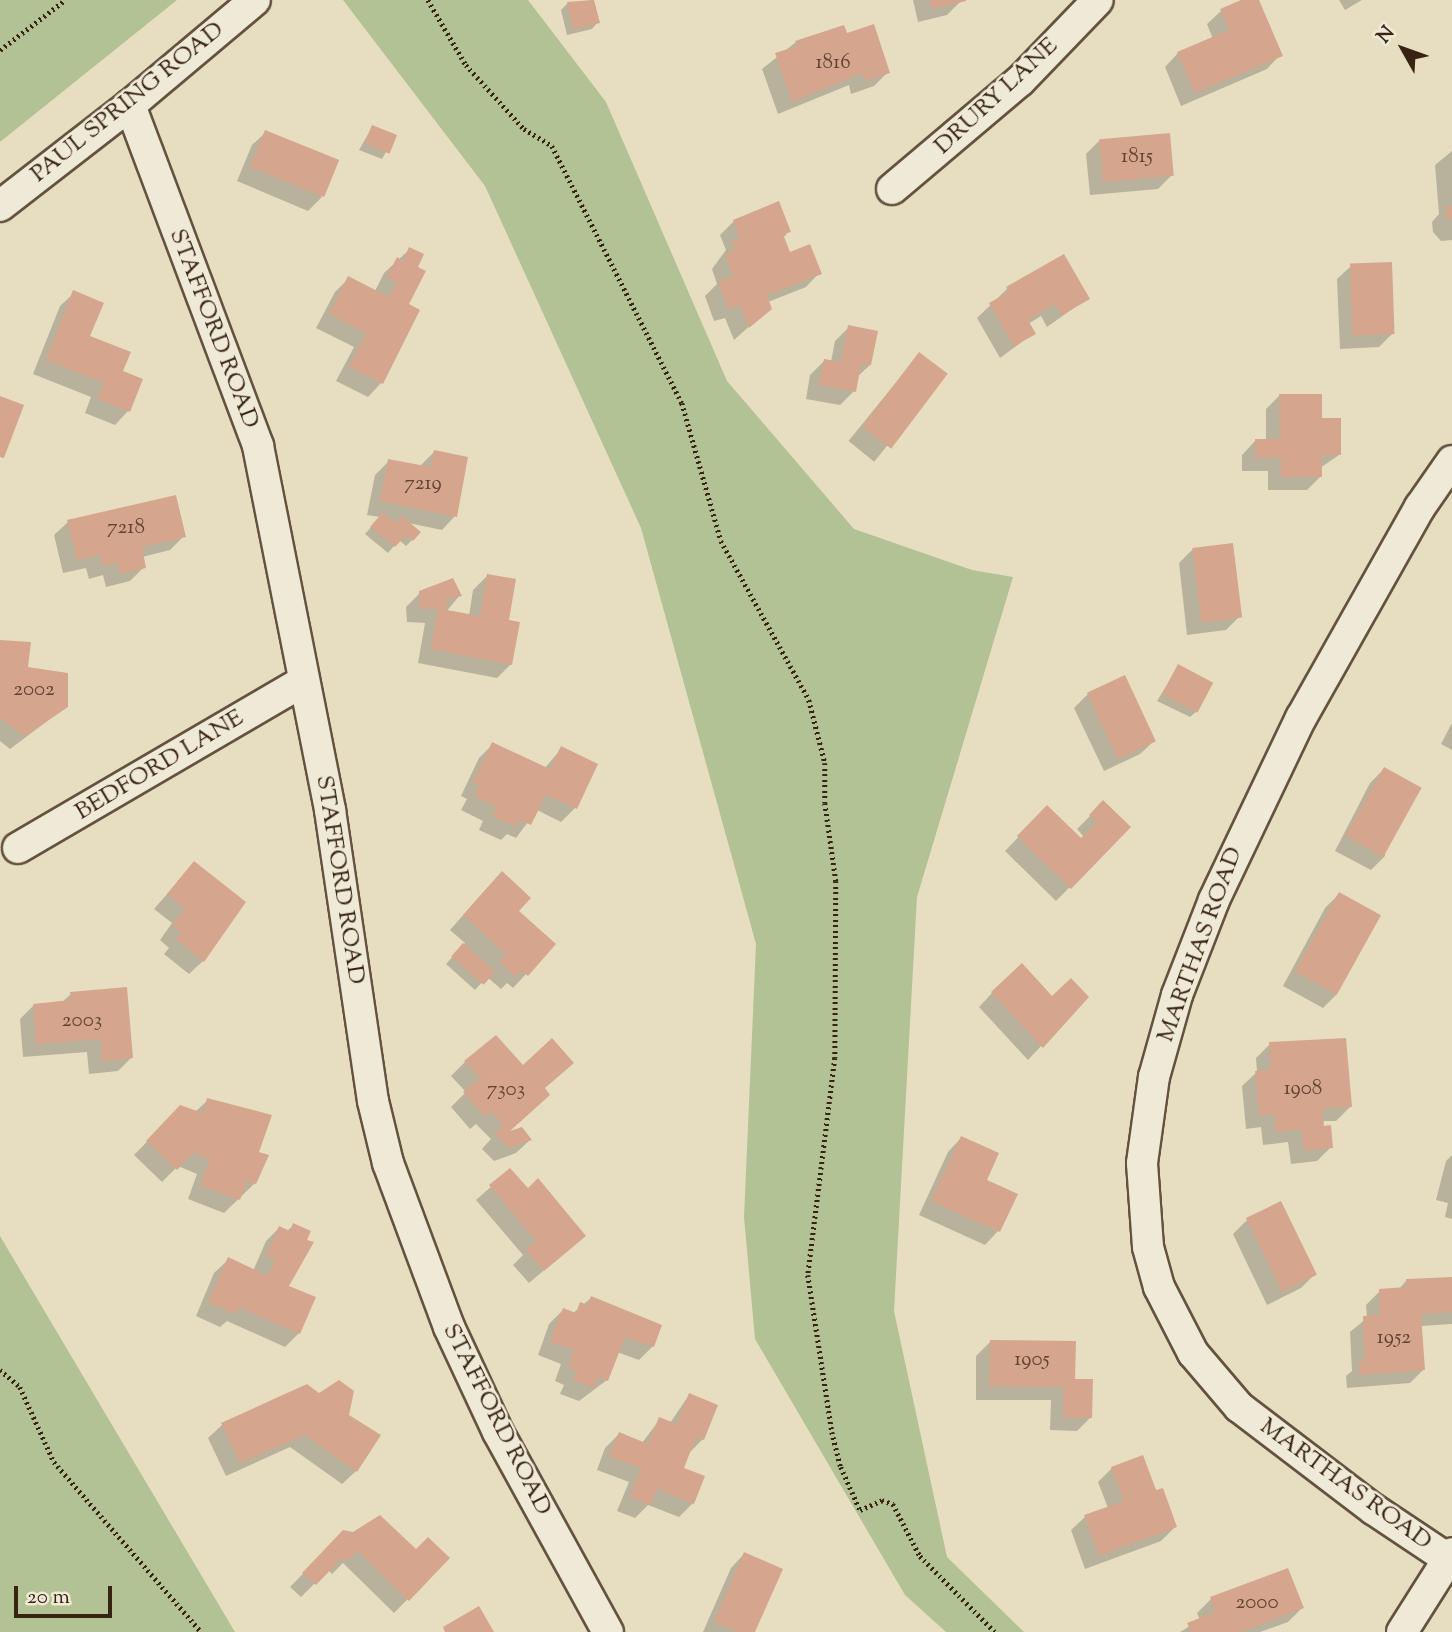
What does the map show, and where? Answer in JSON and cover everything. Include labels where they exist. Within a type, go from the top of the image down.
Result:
[{"type":"street","name":"PAUL SPRING ROAD","points":[[0,206],[130,105],[254,0]]},
{"type":"street","name":"DRURY LANE","points":[[892,189],[1020,81],[1098,0]]},
{"type":"street","name":"STAFFORD ROAD","points":[[130,105],[258,446],[286,571],[302,682],[330,810],[373,1101],[403,1213],[498,1432],[608,1632]]},
{"type":"street","name":"MARTHAS ROAD","points":[[1402,1632],[1450,1556],[1373,1509],[1239,1407],[1201,1363],[1159,1287],[1143,1216],[1142,1163],[1154,1077],[1177,995],[1229,864],[1301,718],[1420,507],[1452,461]]},
{"type":"street","name":"BEDFORD LANE","points":[[18,848],[302,682]]},
{"type":"path","points":[[0,50],[65,0]]},
{"type":"path","points":[[428,0],[466,65],[524,129],[552,146],[682,403],[721,541],[809,700],[825,763],[825,803],[836,881],[835,1058],[808,1275],[832,1432],[841,1467],[860,1510],[882,1500],[893,1504],[920,1556],[995,1632]]},
{"type":"path","points":[[0,1370],[20,1387],[54,1462],[100,1520],[131,1547],[201,1632]]},
{"type":"green space","points":[[0,0],[177,0],[0,142]]},
{"type":"green space","points":[[343,0],[528,0],[606,102],[727,381],[854,529],[972,570],[1013,577],[917,897],[894,1311],[947,1557],[1024,1632],[946,1632],[905,1595],[755,1339],[744,1217],[756,944],[641,528],[485,186]]},
{"type":"green space","points":[[0,1236],[118,1435],[235,1632],[0,1632]]},
{"type":"building","points":[[594,0],[600,23],[573,29],[567,2]]},
{"type":"building","points":[[930,0],[966,0],[966,1],[932,9]]},
{"type":"building","points":[[1241,0],[1259,0],[1283,56],[1195,93],[1177,52],[1229,30],[1220,9]]},
{"type":"building","points":[[874,24],[890,73],[865,81],[862,73],[792,102],[775,53],[798,46],[795,41],[844,25],[847,33]]},
{"type":"building","points":[[372,125],[397,135],[390,154],[365,144]]},
{"type":"building","points":[[265,130],[339,160],[324,197],[250,167]]},
{"type":"building","points":[[1170,133],[1174,176],[1103,182],[1099,139]]},
{"type":"building","points":[[779,201],[791,232],[783,234],[790,252],[810,244],[822,274],[767,295],[772,309],[749,328],[739,305],[728,309],[718,281],[733,276],[725,254],[735,250],[731,242],[740,238],[733,220]]},
{"type":"building","points":[[1445,206],[1452,206],[1452,221],[1446,218]]},
{"type":"building","points":[[409,247],[424,254],[418,267],[426,271],[409,304],[420,310],[383,384],[349,367],[366,333],[329,314],[348,276],[389,297],[397,282],[387,277],[397,257],[403,261]]},
{"type":"building","points":[[1064,254],[1090,299],[1062,315],[1055,304],[1028,320],[1036,334],[1014,346],[989,303],[1009,292],[1006,287]]},
{"type":"building","points":[[1392,262],[1395,334],[1353,335],[1350,263]]},
{"type":"building","points":[[73,290],[104,303],[90,336],[131,352],[123,371],[143,379],[130,412],[98,399],[104,383],[46,360]]},
{"type":"building","points":[[848,325],[878,331],[871,365],[861,364],[856,392],[819,385],[824,359],[841,362]]},
{"type":"building","points":[[919,352],[948,374],[891,449],[862,427]]},
{"type":"building","points":[[1279,394],[1322,394],[1322,418],[1341,418],[1341,455],[1322,455],[1322,477],[1281,477],[1281,458],[1255,458],[1255,439],[1280,439]]},
{"type":"building","points":[[0,396],[24,405],[4,458],[0,457]]},
{"type":"building","points":[[434,450],[468,457],[457,517],[380,501],[388,459],[431,467]]},
{"type":"building","points":[[176,495],[186,537],[142,547],[146,568],[120,574],[117,562],[103,566],[100,555],[77,560],[67,520]]},
{"type":"building","points":[[383,512],[396,523],[402,516],[421,532],[413,541],[406,535],[395,547],[370,527]]},
{"type":"building","points":[[1233,543],[1242,617],[1201,622],[1192,548]]},
{"type":"building","points":[[487,574],[516,579],[509,620],[520,622],[512,665],[431,649],[438,609],[420,609],[419,591],[453,578],[462,596],[447,599],[447,610],[480,616]]},
{"type":"building","points":[[0,640],[31,642],[28,667],[68,673],[68,707],[25,736],[0,718]]},
{"type":"building","points":[[1178,664],[1213,683],[1197,713],[1162,694]]},
{"type":"building","points":[[1125,675],[1156,741],[1118,759],[1087,693]]},
{"type":"building","points":[[492,742],[550,769],[561,746],[598,764],[577,809],[546,795],[531,825],[520,820],[516,827],[492,816],[496,807],[474,796],[479,785],[473,782]]},
{"type":"building","points":[[1384,767],[1422,788],[1383,857],[1346,836]]},
{"type":"building","points":[[1103,800],[1131,827],[1071,889],[1017,836],[1047,805],[1081,838],[1097,822],[1089,815]]},
{"type":"building","points":[[194,861],[246,902],[204,962],[176,939],[182,933],[172,925],[185,909],[167,894]]},
{"type":"building","points":[[502,871],[531,898],[519,911],[556,944],[528,976],[522,971],[516,977],[499,962],[506,954],[463,915]]},
{"type":"building","points":[[1339,892],[1381,915],[1337,995],[1295,972]]},
{"type":"building","points":[[463,943],[495,971],[484,985],[451,957]]},
{"type":"building","points":[[1022,963],[1052,996],[1071,978],[1089,997],[1043,1048],[991,992]]},
{"type":"building","points":[[127,987],[133,1058],[102,1061],[101,1039],[36,1044],[33,1004],[71,1000],[70,992]]},
{"type":"building","points":[[496,1035],[523,1065],[552,1038],[574,1063],[545,1088],[550,1095],[510,1131],[522,1127],[532,1140],[509,1148],[495,1134],[503,1124],[491,1111],[485,1117],[463,1092],[480,1078],[464,1061]]},
{"type":"building","points":[[1346,1038],[1352,1107],[1323,1108],[1324,1126],[1331,1125],[1333,1148],[1304,1151],[1301,1129],[1276,1133],[1274,1114],[1259,1116],[1255,1071],[1271,1069],[1269,1042]]},
{"type":"building","points":[[207,1098],[272,1115],[259,1152],[269,1155],[256,1184],[247,1181],[240,1200],[200,1185],[210,1160],[193,1153],[177,1170],[146,1141],[180,1105],[203,1113]]},
{"type":"building","points":[[961,1136],[999,1153],[987,1180],[1018,1194],[1000,1232],[931,1201]]},
{"type":"building","points":[[510,1168],[528,1188],[538,1178],[586,1236],[544,1271],[526,1250],[536,1241],[489,1185]]},
{"type":"building","points":[[1281,1201],[1317,1275],[1282,1292],[1246,1218]]},
{"type":"building","points":[[293,1223],[311,1231],[307,1240],[314,1242],[289,1286],[316,1297],[300,1334],[239,1307],[236,1314],[208,1302],[228,1257],[268,1276],[275,1260],[266,1256],[279,1226],[290,1231]]},
{"type":"building","points":[[1452,1277],[1452,1312],[1421,1314],[1425,1370],[1360,1375],[1359,1361],[1365,1360],[1363,1316],[1380,1315],[1379,1289],[1406,1287],[1406,1279]]},
{"type":"building","points":[[591,1296],[662,1325],[654,1347],[625,1337],[608,1381],[598,1377],[594,1388],[573,1380],[576,1371],[568,1368],[574,1350],[550,1342],[563,1308],[576,1313],[580,1302],[588,1305]]},
{"type":"building","points":[[990,1340],[1076,1341],[1075,1379],[1093,1379],[1092,1418],[1063,1417],[1064,1387],[989,1386]]},
{"type":"building","points":[[339,1380],[354,1391],[349,1415],[381,1435],[357,1472],[305,1435],[240,1463],[221,1423],[307,1384],[319,1393]]},
{"type":"building","points":[[689,1393],[718,1405],[704,1440],[696,1437],[684,1468],[705,1476],[694,1504],[657,1489],[650,1505],[630,1497],[641,1468],[609,1456],[619,1432],[648,1444],[659,1417],[677,1424]]},
{"type":"building","points":[[1143,1455],[1156,1490],[1163,1488],[1177,1527],[1099,1556],[1084,1515],[1124,1501],[1111,1467]]},
{"type":"building","points":[[380,1515],[416,1549],[428,1537],[450,1558],[409,1601],[358,1551],[347,1561],[343,1557],[316,1585],[302,1573],[343,1530],[353,1532]]},
{"type":"building","points":[[744,1552],[783,1569],[755,1632],[738,1632],[714,1622]]},
{"type":"building","points":[[1288,1568],[1304,1608],[1240,1632],[1191,1632],[1187,1623],[1215,1612],[1210,1597]]},
{"type":"building","points":[[479,1606],[494,1632],[445,1632],[443,1627]]}]
